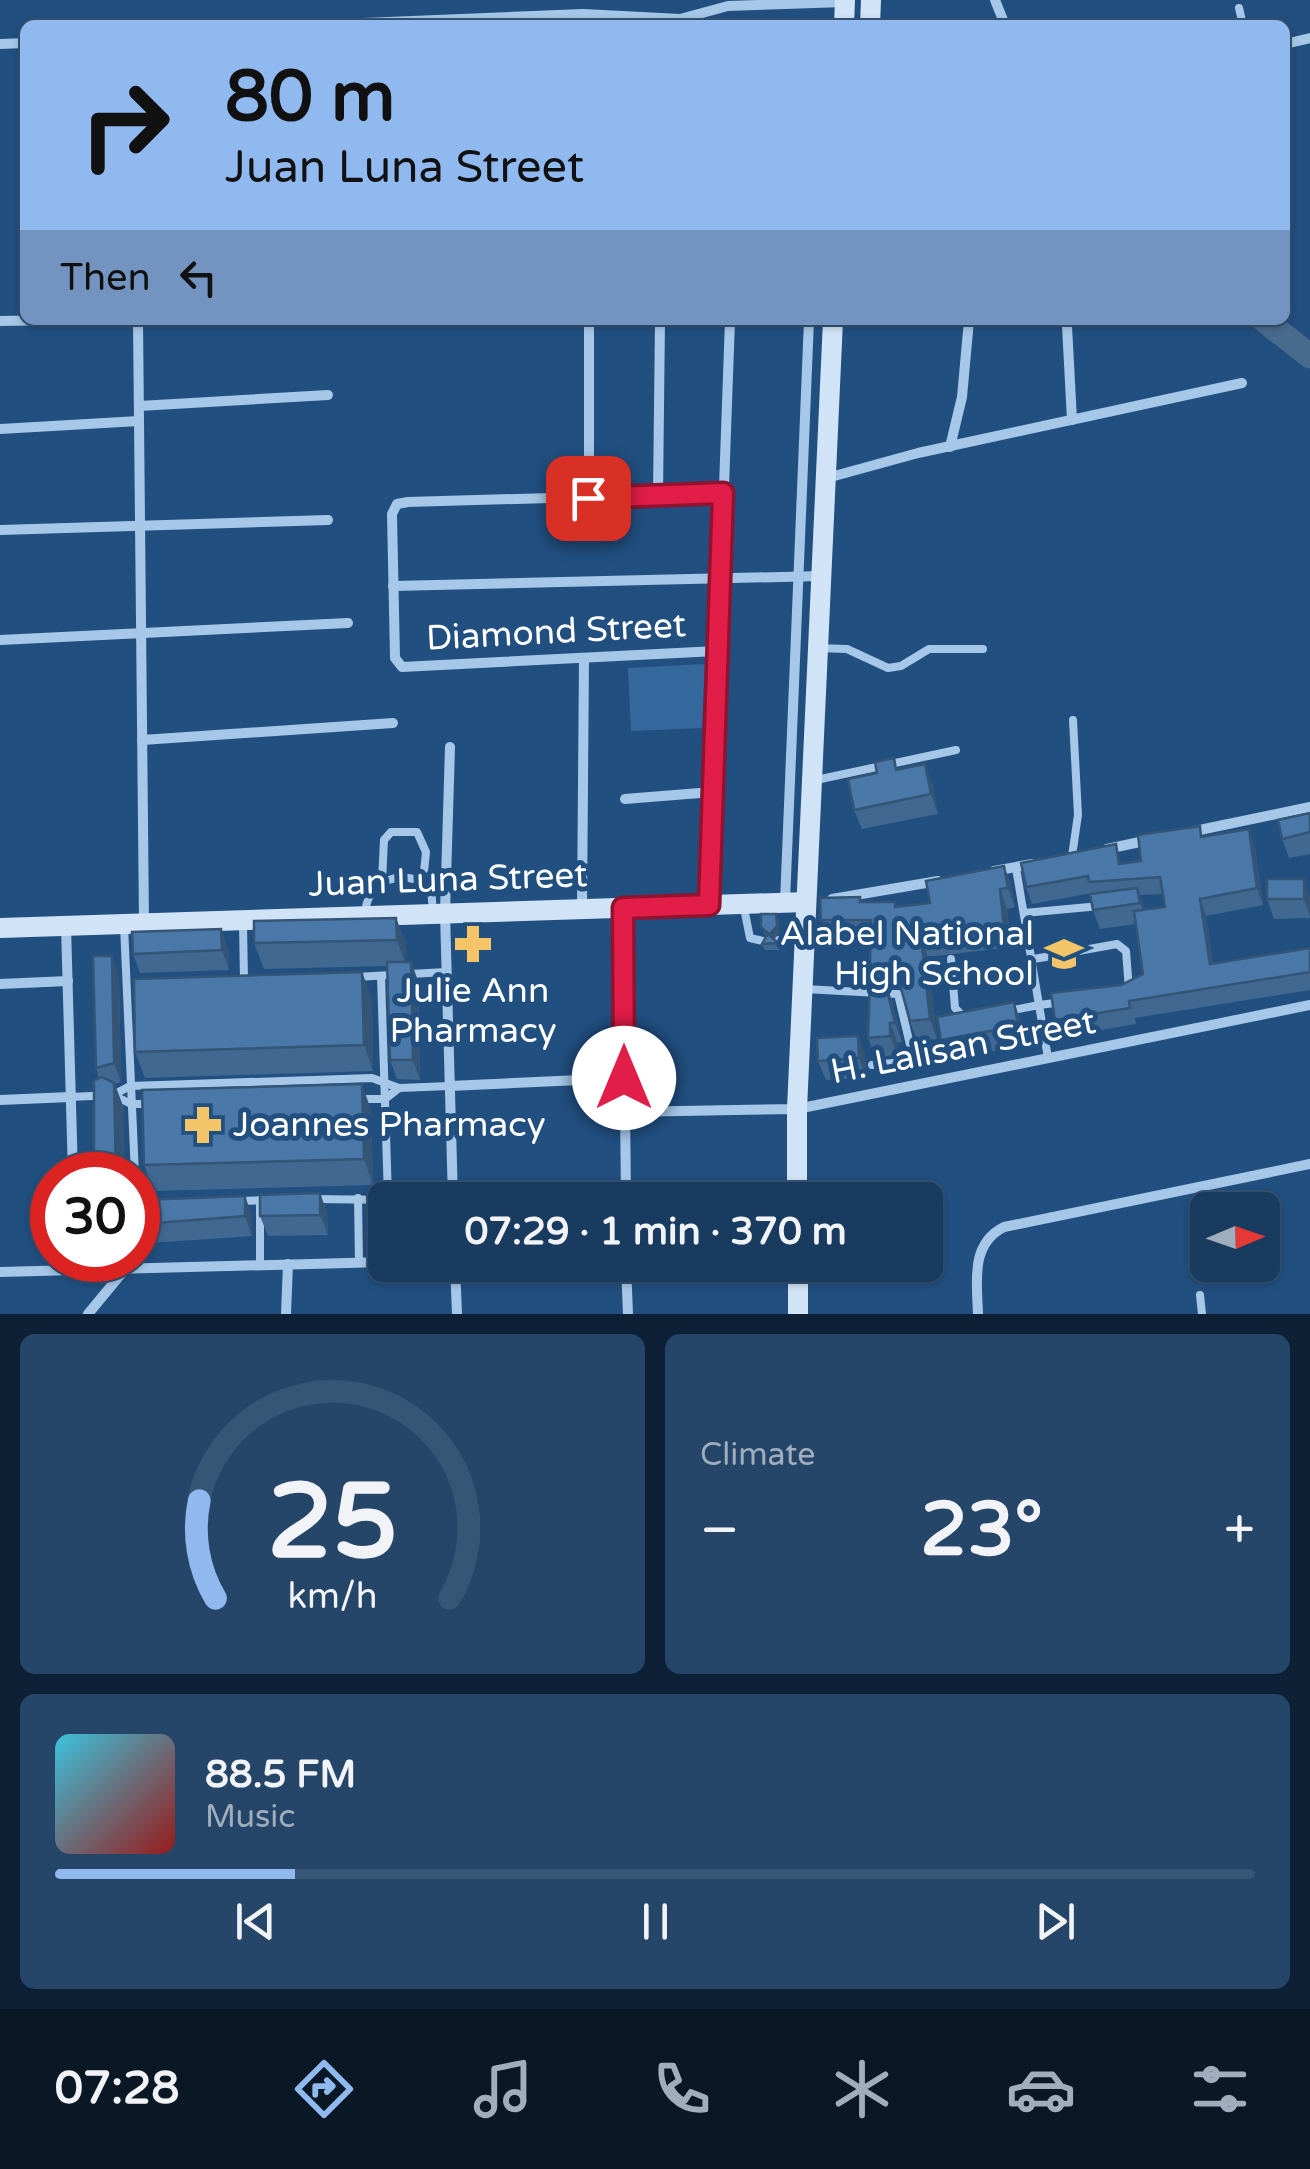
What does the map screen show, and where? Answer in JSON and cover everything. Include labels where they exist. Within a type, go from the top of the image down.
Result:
[{"type":"main road","points":[[797,1182],[804,939],[796,902],[812,781],[833,325]]},
{"type":"main road","name":"Juan Luna Street","points":[[0,928],[365,916],[439,906],[582,909],[796,902]]},
{"type":"main road","points":[[798,1282],[798,1314]]},
{"type":"street","points":[[436,20],[583,14],[680,19],[728,6],[845,1]]},
{"type":"street","points":[[134,923],[142,740],[138,325]]},
{"type":"street","points":[[588,498],[589,325]]},
{"type":"street","points":[[658,495],[660,325]]},
{"type":"street","points":[[709,905],[730,325]]},
{"type":"street","points":[[796,902],[797,577],[809,325]]},
{"type":"street","points":[[950,447],[962,396],[969,325]]},
{"type":"street","points":[[1067,326],[1072,420]]},
{"type":"street","points":[[827,478],[1242,383]]},
{"type":"street","points":[[139,406],[328,395]]},
{"type":"street","points":[[0,428],[139,421]]},
{"type":"street","points":[[723,493],[396,504],[392,514],[393,586],[822,576]]},
{"type":"street","points":[[0,530],[328,520]]},
{"type":"street","name":"Diamond Street","points":[[393,586],[398,665],[717,651]]},
{"type":"street","points":[[0,640],[348,623]]},
{"type":"street","points":[[582,909],[584,658]]},
{"type":"street","points":[[142,740],[393,722]]},
{"type":"street","points":[[450,746],[439,906],[446,972],[453,1182]]},
{"type":"street","points":[[624,799],[712,792]]},
{"type":"street","points":[[984,873],[1310,807]]},
{"type":"street","name":"Juan Luna Street","points":[[796,902],[953,878]]},
{"type":"street","points":[[623,908],[626,1182]]},
{"type":"street","points":[[66,926],[73,1152]]},
{"type":"street","points":[[0,984],[68,980]]},
{"type":"street","name":"H. Lalisan Street","points":[[624,1112],[797,1109],[1310,1006]]},
{"type":"street","points":[[450,1086],[624,1078]]},
{"type":"street","points":[[0,1100],[70,1097]]},
{"type":"street","points":[[978,1314],[976,1266],[988,1237],[1004,1227],[1310,1164]]},
{"type":"street","points":[[160,1267],[368,1262]]},
{"type":"street","points":[[286,1314],[288,1264]]},
{"type":"street","points":[[0,1272],[30,1269]]},
{"type":"street","points":[[88,1314],[114,1282]]},
{"type":"street","points":[[456,1282],[457,1314]]},
{"type":"street","points":[[628,1314],[629,1282]]},
{"type":"lane","points":[[1239,8],[1242,20]]},
{"type":"lane","points":[[818,648],[847,649],[888,668],[902,666],[929,648],[983,649]]},
{"type":"lane","points":[[1072,856],[1078,815],[1073,720]]},
{"type":"lane","points":[[812,781],[956,750]]},
{"type":"lane","points":[[365,916],[366,899],[382,881],[384,840],[391,832],[417,832],[424,842],[423,882],[439,906]]},
{"type":"lane","points":[[1016,868],[1048,1058]]},
{"type":"lane","points":[[382,881],[423,882]]},
{"type":"lane","points":[[744,904],[745,930],[750,938],[763,942]]},
{"type":"lane","points":[[1024,913],[1120,904]]},
{"type":"lane","points":[[243,919],[244,980]]},
{"type":"lane","points":[[134,923],[126,984],[134,1152]]},
{"type":"lane","points":[[779,940],[804,939]]},
{"type":"lane","points":[[1034,959],[1117,944],[1126,951],[1131,988],[1115,996]]},
{"type":"lane","points":[[951,959],[958,1014],[979,1014]]},
{"type":"lane","points":[[342,977],[446,972]]},
{"type":"lane","points":[[381,976],[389,1182]]},
{"type":"lane","points":[[224,981],[264,980]]},
{"type":"lane","points":[[126,984],[146,984]]},
{"type":"lane","points":[[804,989],[898,994],[912,1052]]},
{"type":"lane","points":[[995,1012],[1078,1000]]},
{"type":"lane","points":[[872,1065],[904,1062],[912,1052],[938,1050]]},
{"type":"lane","points":[[70,1097],[113,1095],[130,1086],[262,1082],[384,1079],[399,1088],[450,1086]]},
{"type":"lane","points":[[262,1082],[262,1101]]},
{"type":"lane","points":[[350,1100],[385,1099],[399,1088]]},
{"type":"lane","points":[[113,1095],[131,1104],[168,1104]]},
{"type":"lane","points":[[358,1198],[359,1262]]},
{"type":"lane","points":[[299,1200],[368,1198]]},
{"type":"lane","points":[[260,1200],[260,1265]]},
{"type":"lane","points":[[225,1201],[279,1200]]},
{"type":"lane","points":[[1200,1295],[1202,1314]]},
{"type":"shaded area","points":[[705,664],[702,728],[631,731],[628,668]]},
{"type":"building","points":[[894,758],[896,770],[925,764],[931,794],[854,810],[848,779],[877,773],[875,762]]},
{"type":"building","points":[[1310,813],[1310,832],[1282,839],[1278,820]]},
{"type":"building","points":[[1200,826],[1201,837],[1249,829],[1257,888],[1200,899],[1210,964],[1310,948],[1310,972],[1129,1001],[1130,1008],[1055,1020],[1051,993],[1121,985],[1143,974],[1134,911],[1165,907],[1160,877],[1089,882],[1088,876],[1026,887],[1021,863],[1116,844],[1119,864],[1141,861],[1138,835]]},
{"type":"building","points":[[1004,866],[1008,888],[1000,889],[1004,928],[921,937],[930,1019],[910,1021],[896,970],[870,966],[871,920],[821,920],[820,898],[860,897],[860,902],[895,902],[895,907],[930,903],[926,881]]},
{"type":"building","points":[[1267,879],[1304,879],[1304,899],[1267,899]]},
{"type":"building","points":[[1137,888],[1140,903],[1093,910],[1090,894]]},
{"type":"building","points":[[761,914],[776,914],[777,926],[769,935],[778,943],[762,944],[768,933],[761,927]]},
{"type":"building","points":[[396,918],[397,940],[254,943],[254,921]]},
{"type":"building","points":[[221,929],[222,950],[133,954],[132,932]]},
{"type":"building","points":[[93,956],[112,956],[114,1063],[96,1068]]},
{"type":"building","points":[[387,962],[411,962],[413,1060],[390,1060]]},
{"type":"building","points":[[362,972],[364,1045],[135,1052],[134,979]]},
{"type":"building","points":[[870,982],[885,982],[895,1023],[890,1023],[890,1036],[868,1038]]},
{"type":"building","points":[[1014,1002],[1018,1026],[941,1040],[937,1017]]},
{"type":"building","points":[[858,1036],[859,1058],[818,1061],[817,1038]]},
{"type":"building","points":[[102,1077],[114,1083],[116,1152],[94,1152],[94,1080]]},
{"type":"building","points":[[362,1084],[364,1159],[160,1165],[160,1152],[144,1152],[142,1090]]},
{"type":"building","points":[[320,1193],[320,1215],[260,1216],[260,1195]]},
{"type":"building","points":[[245,1196],[245,1216],[160,1223],[160,1199]]},
{"type":"waterway","points":[[1270,325],[1310,356]]},
{"type":"place","name":"Julie Ann Pharmacy","points":[[473,944]]},
{"type":"place","name":"Alabel National High School","points":[[1064,954]]},
{"type":"place","name":"Joannes Pharmacy","points":[[203,1125]]},
{"type":"route","points":[[588,498],[723,493],[709,905],[623,908],[624,1078]]}]
